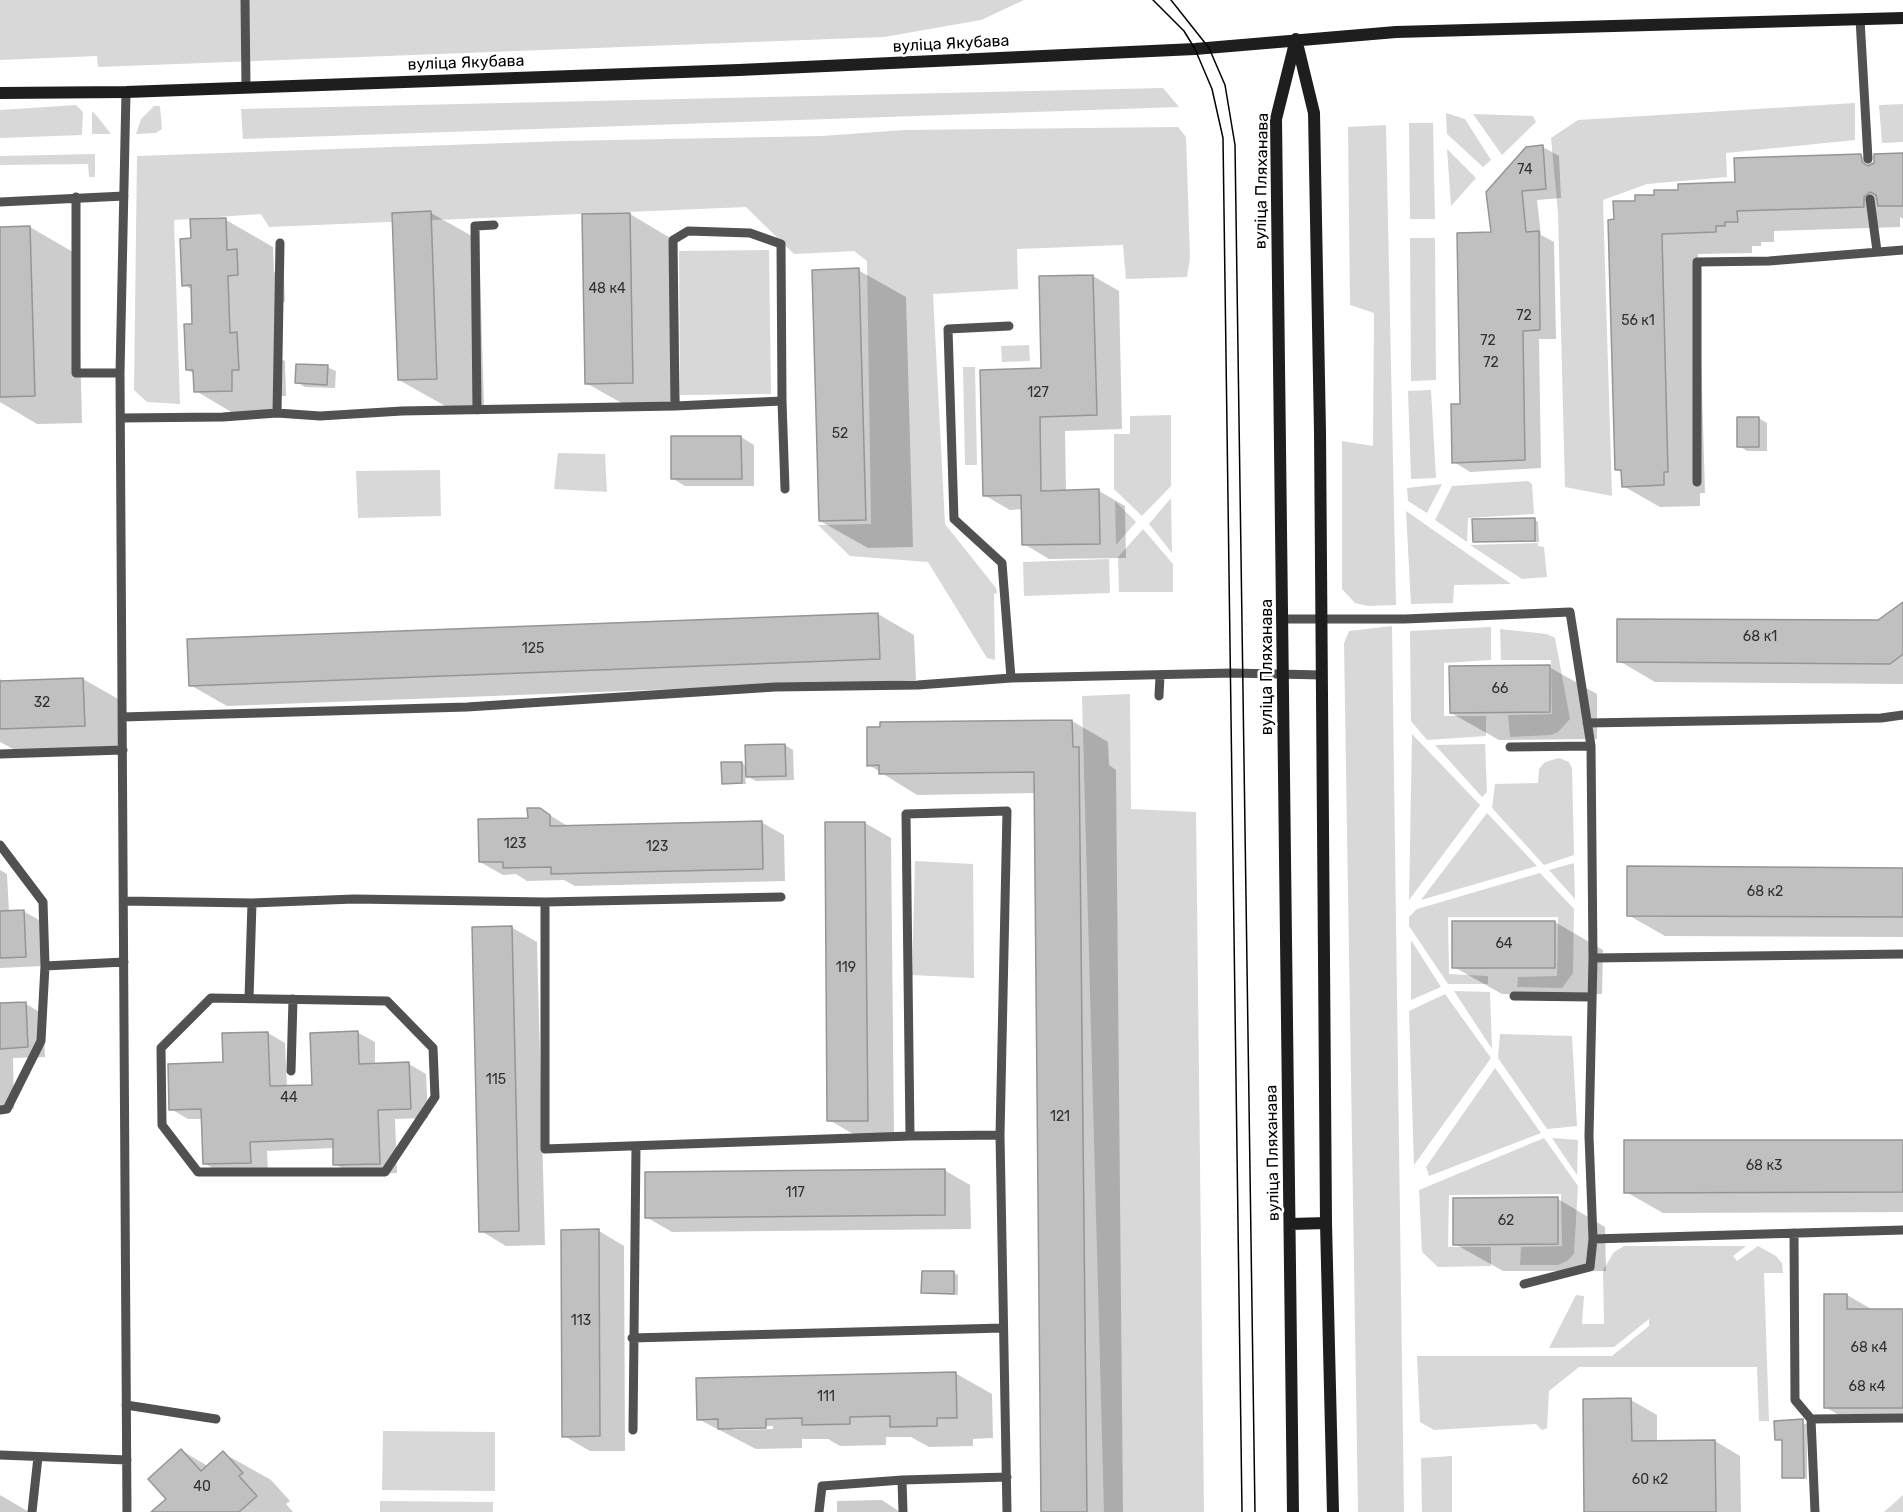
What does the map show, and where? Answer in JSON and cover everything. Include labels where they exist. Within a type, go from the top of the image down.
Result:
[{"type":"main road","name":"вуліца Якубава","points":[[0,93],[126,92],[751,69],[1183,50],[1296,39],[1408,32],[1903,18]]},
{"type":"main road","name":"вуліца Пляханава","points":[[1293,1512],[1284,619],[1276,119],[1296,39]]},
{"type":"main road","points":[[1296,39],[1314,113],[1322,619],[1326,1223],[1334,1512]]},
{"type":"main road","points":[[1290,1224],[1326,1223]]},
{"type":"lane","points":[[245,0],[246,87]]},
{"type":"lane","points":[[1860,19],[1868,159]]},
{"type":"lane","points":[[126,92],[120,373],[127,1512]]},
{"type":"lane","points":[[0,202],[124,196]]},
{"type":"lane","points":[[76,197],[76,373],[120,373]]},
{"type":"lane","points":[[1870,199],[1877,251]]},
{"type":"lane","points":[[477,410],[475,226],[494,225]]},
{"type":"lane","points":[[675,406],[673,240],[688,231],[750,234],[781,244],[785,489]]},
{"type":"lane","points":[[278,413],[280,243]]},
{"type":"lane","points":[[1697,482],[1697,262],[1768,261],[1903,250]]},
{"type":"lane","points":[[1009,326],[948,329],[954,519],[1002,563],[1011,678]]},
{"type":"lane","points":[[121,418],[223,417],[278,413],[320,416],[402,411],[675,406],[782,400]]},
{"type":"lane","points":[[1284,619],[1405,620],[1570,612],[1591,746],[1593,958],[1589,1136],[1593,1239],[1590,1267],[1524,1284]]},
{"type":"lane","points":[[1159,696],[1160,675]]},
{"type":"lane","points":[[122,717],[467,707],[775,687],[918,685],[1011,678],[1322,675]]},
{"type":"lane","points":[[1587,723],[1881,718],[1903,715]]},
{"type":"lane","points":[[1510,747],[1591,746]]},
{"type":"lane","points":[[0,754],[123,750]]},
{"type":"lane","points":[[910,1136],[906,814],[1007,811],[1000,1135],[1007,1512]]},
{"type":"lane","points":[[0,845],[43,902],[45,966],[41,1041],[8,1109],[0,1110]]},
{"type":"lane","points":[[123,901],[252,903],[354,899],[545,902],[781,897]]},
{"type":"lane","points":[[545,902],[544,1149],[1000,1135]]},
{"type":"lane","points":[[249,998],[252,903]]},
{"type":"lane","points":[[1593,958],[1903,954]]},
{"type":"lane","points":[[45,966],[124,962]]},
{"type":"lane","points":[[1514,996],[1592,997]]},
{"type":"lane","points":[[211,998],[249,998],[387,1001],[433,1048],[435,1097],[385,1172],[198,1172],[162,1125],[161,1048],[211,998]]},
{"type":"lane","points":[[291,1071],[293,999]]},
{"type":"lane","points":[[633,1430],[632,1338],[636,1146]]},
{"type":"lane","points":[[1593,1239],[1903,1230]]},
{"type":"lane","points":[[1794,1233],[1795,1400],[1811,1419],[1815,1512]]},
{"type":"lane","points":[[632,1338],[1003,1328]]},
{"type":"lane","points":[[126,1406],[216,1419]]},
{"type":"lane","points":[[1811,1419],[1903,1418]]},
{"type":"lane","points":[[0,1455],[127,1460]]},
{"type":"lane","points":[[32,1512],[38,1457]]},
{"type":"lane","points":[[819,1512],[822,1486],[902,1480],[1006,1477]]},
{"type":"lane","points":[[902,1480],[903,1512]]},
{"type":"shaded area","points":[[0,0],[1024,0],[981,20],[884,37],[98,67],[97,56],[0,60]]},
{"type":"shaded area","points":[[1163,88],[1179,107],[243,139],[241,109]]},
{"type":"shaded area","points":[[1855,103],[1855,140],[1726,153],[1727,177],[1647,184],[1603,200],[1612,496],[1565,487],[1558,213],[1551,138],[1578,120]]},
{"type":"shaded area","points":[[1903,104],[1903,142],[1882,143],[1879,105]]},
{"type":"shaded area","points":[[76,105],[83,112],[82,135],[0,138],[0,110]]},
{"type":"shaded area","points":[[154,106],[160,106],[162,129],[156,133],[136,134],[141,119]]},
{"type":"shaded area","points":[[92,111],[97,116],[111,134],[92,134]]},
{"type":"shaded area","points":[[1446,113],[1465,119],[1491,160],[1483,167],[1447,134]]},
{"type":"shaded area","points":[[1473,114],[1533,116],[1536,122],[1502,155]]},
{"type":"shaded area","points":[[1409,123],[1433,123],[1435,219],[1410,219]]},
{"type":"shaded area","points":[[1386,125],[1396,605],[1368,606],[1355,603],[1342,589],[1342,441],[1373,446],[1374,313],[1350,305],[1348,127]]},
{"type":"shaded area","points":[[1178,127],[1186,137],[1190,258],[1187,277],[1126,279],[1123,245],[1017,249],[1018,289],[933,294],[945,524],[996,588],[997,593],[994,594],[995,660],[987,658],[928,562],[850,556],[818,525],[871,524],[867,261],[854,251],[794,254],[746,207],[269,227],[261,214],[174,220],[180,404],[147,402],[134,390],[137,156],[563,141],[822,136],[904,130]]},
{"type":"shaded area","points":[[1447,149],[1476,178],[1451,206]]},
{"type":"shaded area","points":[[95,154],[95,177],[89,177],[88,164],[0,165],[0,156]]},
{"type":"shaded area","points":[[1410,238],[1435,238],[1436,380],[1411,381]]},
{"type":"shaded area","points":[[769,250],[771,394],[680,395],[679,251]]},
{"type":"shaded area","points":[[1029,345],[1030,361],[1002,362],[1001,346]]},
{"type":"shaded area","points":[[963,367],[975,367],[977,465],[965,465]]},
{"type":"shaded area","points":[[1431,390],[1436,478],[1411,479],[1408,391]]},
{"type":"shaded area","points":[[1171,415],[1171,486],[1142,516],[1114,489],[1114,434],[1130,434],[1130,416]]},
{"type":"shaded area","points":[[558,453],[605,454],[607,492],[554,489]]},
{"type":"shaded area","points":[[440,470],[441,516],[358,518],[356,471]]},
{"type":"shaded area","points":[[1528,481],[1532,484],[1534,514],[1468,518],[1467,542],[1435,520],[1452,486]]},
{"type":"shaded area","points":[[1442,484],[1427,513],[1408,501],[1407,488]]},
{"type":"shaded area","points":[[1171,498],[1172,553],[1149,524]]},
{"type":"shaded area","points":[[1115,501],[1136,522],[1116,545]]},
{"type":"shaded area","points":[[1406,511],[1511,584],[1454,585],[1453,603],[1411,604]]},
{"type":"shaded area","points":[[1143,529],[1173,564],[1173,592],[1119,592],[1118,557]]},
{"type":"shaded area","points":[[1538,543],[1538,546],[1544,547],[1547,577],[1522,579],[1470,545]]},
{"type":"shaded area","points":[[1109,559],[1110,593],[1024,596],[1023,562]]},
{"type":"shaded area","points":[[1392,626],[1404,1512],[1358,1512],[1344,643],[1349,631]]},
{"type":"shaded area","points":[[1491,627],[1491,660],[1444,663],[1444,716],[1486,716],[1486,736],[1427,740],[1411,721],[1410,631]]},
{"type":"shaded area","points":[[1500,629],[1547,634],[1555,638],[1570,719],[1558,732],[1551,735],[1510,737],[1508,715],[1552,714],[1551,660],[1501,660]]},
{"type":"shaded area","points":[[1130,694],[1131,809],[1196,812],[1204,1512],[1104,1512],[1082,696]]},
{"type":"shaded area","points":[[1412,734],[1480,805],[1409,900]]},
{"type":"shaded area","points":[[1485,744],[1487,792],[1482,797],[1435,745]]},
{"type":"shaded area","points":[[1559,758],[1569,762],[1572,768],[1574,855],[1544,865],[1492,808],[1495,784],[1538,783],[1539,769],[1545,762]]},
{"type":"shaded area","points":[[1487,813],[1537,866],[1421,900]]},
{"type":"shaded area","points":[[915,861],[973,864],[974,978],[912,975]]},
{"type":"shaded area","points":[[1574,863],[1575,899],[1549,870]]},
{"type":"shaded area","points":[[1540,873],[1574,909],[1573,973],[1562,988],[1517,987],[1518,977],[1557,976],[1558,917],[1448,917],[1449,974],[1488,976],[1488,984],[1448,984],[1409,926],[1409,917],[1417,909]]},
{"type":"shaded area","points":[[1411,940],[1441,987],[1411,1000]]},
{"type":"shaded area","points":[[1454,991],[1490,992],[1492,1049]]},
{"type":"shaded area","points":[[1445,994],[1491,1058],[1414,1165],[1409,1011]]},
{"type":"shaded area","points":[[1500,1034],[1572,1036],[1577,1126],[1547,1129],[1498,1058]]},
{"type":"shaded area","points":[[1495,1068],[1541,1133],[1429,1176],[1426,1167]]},
{"type":"shaded area","points":[[1544,1138],[1578,1186],[1574,1254],[1567,1261],[1558,1265],[1520,1265],[1521,1247],[1562,1246],[1561,1194],[1449,1195],[1448,1247],[1491,1247],[1491,1266],[1438,1267],[1422,1252],[1419,1190]]},
{"type":"shaded area","points":[[1552,1138],[1578,1140],[1577,1175]]},
{"type":"shaded area","points":[[1624,1246],[1746,1246],[1733,1256],[1737,1261],[1758,1246],[1776,1256],[1782,1263],[1783,1273],[1764,1273],[1769,1421],[1759,1421],[1757,1367],[1579,1367],[1549,1391],[1547,1428],[1542,1430],[1536,1424],[1434,1430],[1420,1422],[1417,1356],[1612,1356],[1649,1326],[1649,1319],[1614,1347],[1549,1348],[1576,1295],[1584,1296],[1582,1324],[1604,1324],[1603,1270],[1614,1252]]},
{"type":"shaded area","points":[[383,1431],[495,1432],[495,1491],[382,1490]]},
{"type":"shaded area","points":[[1452,1456],[1452,1512],[1422,1512],[1421,1458]]},
{"type":"shaded area","points":[[1903,1495],[1903,1512],[1884,1512]]},
{"type":"shaded area","points":[[380,1501],[493,1502],[493,1512],[380,1512]]},
{"type":"building","points":[[1543,145],[1546,189],[1522,191],[1526,232],[1539,231],[1540,330],[1523,331],[1525,460],[1452,463],[1451,404],[1460,404],[1457,233],[1491,232],[1486,192],[1526,147]]},
{"type":"building","points":[[1903,153],[1903,206],[1878,206],[1876,195],[1870,192],[1864,197],[1864,207],[1737,211],[1738,222],[1725,222],[1725,226],[1716,226],[1716,232],[1662,234],[1668,472],[1664,472],[1664,485],[1622,487],[1621,470],[1615,470],[1608,220],[1614,219],[1613,201],[1635,201],[1635,195],[1654,195],[1654,190],[1678,190],[1678,184],[1735,182],[1734,158],[1861,154],[1862,162],[1868,166],[1874,163],[1874,154]]},
{"type":"building","points":[[431,211],[437,379],[398,380],[392,213]]},
{"type":"building","points":[[630,213],[633,383],[585,384],[582,214]]},
{"type":"building","points":[[226,218],[227,250],[237,249],[238,275],[228,276],[230,333],[237,332],[239,370],[232,370],[232,391],[194,392],[193,370],[186,370],[184,324],[192,324],[191,285],[182,286],[180,239],[191,238],[190,219]]},
{"type":"building","points":[[30,226],[35,396],[0,397],[0,227]]},
{"type":"building","points":[[859,268],[866,520],[819,521],[812,270]]},
{"type":"building","points":[[1093,275],[1097,415],[1040,417],[1041,491],[1099,489],[1100,544],[1022,545],[1021,495],[983,496],[980,370],[1041,368],[1039,276]]},
{"type":"building","points":[[296,364],[328,365],[327,385],[295,383]]},
{"type":"building","points":[[1737,417],[1759,417],[1759,447],[1737,447]]},
{"type":"building","points":[[671,436],[741,436],[742,479],[671,479]]},
{"type":"building","points":[[1535,518],[1535,541],[1473,542],[1472,519]]},
{"type":"building","points":[[1903,602],[1903,654],[1890,664],[1617,662],[1617,619],[1878,620]]},
{"type":"building","points":[[878,613],[880,659],[189,686],[187,639]]},
{"type":"building","points":[[1550,665],[1550,712],[1450,713],[1449,666]]},
{"type":"building","points":[[83,678],[85,726],[0,729],[0,681]]},
{"type":"building","points":[[1072,720],[1073,747],[1079,747],[1087,1512],[1041,1512],[1034,772],[879,774],[879,765],[867,766],[867,727],[880,727],[880,722]]},
{"type":"building","points":[[785,744],[786,776],[746,777],[745,745]]},
{"type":"building","points":[[721,762],[742,762],[742,783],[722,784]]},
{"type":"building","points":[[527,808],[540,808],[550,815],[550,826],[762,821],[763,869],[551,874],[551,867],[503,868],[503,862],[479,862],[478,819],[528,818]]},
{"type":"building","points":[[825,822],[865,822],[868,1121],[827,1121]]},
{"type":"building","points":[[1627,866],[1903,868],[1903,917],[1627,916]]},
{"type":"building","points":[[24,910],[26,957],[0,958],[0,911]]},
{"type":"building","points":[[1452,921],[1555,921],[1555,968],[1452,968]]},
{"type":"building","points":[[512,926],[519,1231],[479,1232],[472,927]]},
{"type":"building","points":[[26,1002],[28,1047],[0,1049],[0,1003]]},
{"type":"building","points":[[358,1031],[359,1064],[409,1062],[411,1109],[378,1110],[380,1164],[333,1165],[333,1139],[250,1142],[251,1163],[203,1164],[201,1109],[169,1110],[168,1064],[223,1062],[222,1033],[268,1032],[270,1086],[312,1085],[310,1033]]},
{"type":"building","points":[[1624,1140],[1903,1140],[1903,1192],[1624,1193]]},
{"type":"building","points":[[945,1169],[945,1215],[645,1218],[645,1172]]},
{"type":"building","points":[[1558,1197],[1558,1244],[1453,1245],[1453,1198]]},
{"type":"building","points":[[599,1229],[600,1436],[562,1437],[561,1230]]},
{"type":"building","points":[[922,1271],[954,1271],[954,1294],[921,1293]]},
{"type":"building","points":[[1824,1294],[1847,1294],[1847,1309],[1903,1309],[1903,1408],[1824,1408]]},
{"type":"building","points":[[956,1372],[957,1418],[937,1418],[937,1426],[890,1427],[890,1416],[850,1417],[850,1424],[802,1425],[802,1418],[766,1419],[766,1428],[718,1429],[718,1419],[697,1420],[696,1378]]},
{"type":"building","points":[[1631,1398],[1632,1441],[1715,1440],[1716,1512],[1584,1512],[1583,1399]]},
{"type":"building","points":[[1803,1419],[1804,1478],[1782,1478],[1782,1440],[1775,1440],[1774,1421]]},
{"type":"building","points":[[181,1449],[201,1471],[223,1451],[243,1473],[239,1476],[257,1496],[239,1512],[151,1512],[166,1499],[148,1479]]},
{"type":"tram line","points":[[1153,0],[1184,31],[1195,49],[1212,89],[1223,138],[1242,1512]]},
{"type":"tram line","points":[[1171,0],[1209,48],[1225,85],[1235,145],[1255,1512]]}]
